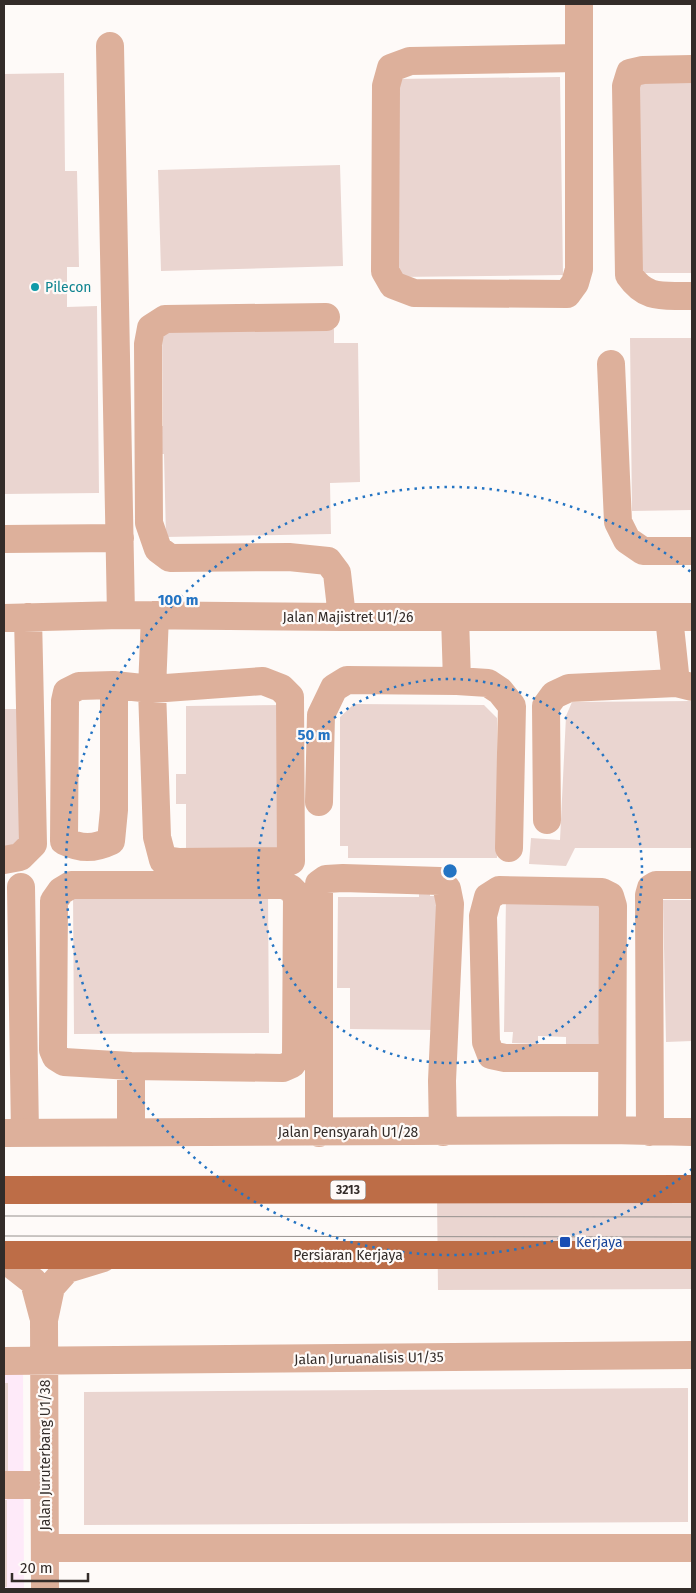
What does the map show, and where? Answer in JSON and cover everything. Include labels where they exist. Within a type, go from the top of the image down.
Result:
[{"type":"main road","points":[[4,1185],[71,1190]]},
{"type":"main road","name":"3213","points":[[4,1190],[692,1189]]},
{"type":"main road","name":"Persiaran Kerjaya","points":[[4,1254],[692,1256]]},
{"type":"street","points":[[579,4],[579,58],[579,269],[575,284],[567,294],[414,293],[393,285],[385,271],[386,86],[391,68],[410,61],[579,58]]},
{"type":"street","points":[[110,46],[121,615]]},
{"type":"street","points":[[692,69],[643,70],[630,73],[626,86],[629,275],[638,288],[651,295],[692,296]]},
{"type":"street","points":[[326,317],[165,319],[151,328],[148,344],[149,523],[158,549],[170,558],[289,557],[328,560],[337,573],[342,617]]},
{"type":"street","points":[[611,364],[618,522],[627,540],[643,551],[692,551]]},
{"type":"street","points":[[4,539],[120,538]]},
{"type":"street","name":"Jalan Majistret U1/26","points":[[16,617],[121,615],[342,617],[681,616]]},
{"type":"street","points":[[114,685],[114,810],[110,840],[99,847],[77,847],[64,841],[65,700],[67,692],[79,686],[114,685],[152,689],[263,682],[281,688],[290,697],[291,861],[188,862],[163,860],[157,837],[152,689],[155,615]]},
{"type":"street","points":[[547,820],[546,706],[554,696],[568,688],[684,685],[681,616]]},
{"type":"street","points":[[4,860],[20,857],[33,844],[16,617]]},
{"type":"street","points":[[455,617],[457,681]]},
{"type":"street","points":[[319,802],[321,714],[334,688],[347,680],[488,683],[500,691],[512,706],[509,848]]},
{"type":"street","points":[[319,1133],[320,884],[326,879],[342,878],[440,881],[447,889],[450,904],[442,1081],[443,1132]]},
{"type":"street","points":[[71,885],[283,885],[290,888],[297,895],[296,1056],[292,1064],[283,1068],[131,1066],[64,1062],[56,1057],[53,1050],[54,901],[61,892],[71,885]]},
{"type":"street","points":[[650,1132],[649,895],[651,888],[656,885],[692,885]]},
{"type":"street","points":[[14,1133],[14,1061],[21,887]]},
{"type":"street","points":[[612,1058],[506,1058],[491,1055],[486,1042],[483,916],[488,897],[499,890],[602,892],[610,896],[613,906],[612,1130]]},
{"type":"street","points":[[131,1066],[131,1132]]},
{"type":"street","name":"Jalan Pensyarah U1/28","points":[[14,1133],[319,1133],[612,1130],[692,1132]]},
{"type":"street","name":"Jalan Juruterbang U1/38","points":[[44,1320],[51,1287],[67,1269],[100,1258],[187,1254]]},
{"type":"street","name":"Jalan Juruterbang U1/38","points":[[4,1263],[11,1264],[34,1282],[44,1320],[45,1589]]},
{"type":"street","name":"Jalan Juruanalisis U1/35","points":[[4,1361],[692,1355]]},
{"type":"street","points":[[4,1485],[44,1485]]},
{"type":"street","points":[[45,1548],[692,1548]]},
{"type":"shaded area","points":[[4,1369],[23,1369],[24,1589],[4,1589]]},
{"type":"building","name":"Pilecon","points":[[64,73],[65,171],[77,171],[79,267],[67,267],[67,307],[97,306],[99,493],[4,494],[4,74]]},
{"type":"building","points":[[560,77],[563,275],[397,277],[394,79]]},
{"type":"building","points":[[633,80],[692,80],[692,273],[635,273]]},
{"type":"building","points":[[340,165],[343,266],[161,271],[158,170]]},
{"type":"building","points":[[334,329],[334,343],[358,343],[360,482],[330,483],[331,534],[166,537],[164,454],[156,454],[156,426],[163,426],[162,331]]},
{"type":"building","points":[[630,338],[692,338],[692,510],[632,511]]},
{"type":"building","points":[[692,701],[692,848],[575,848],[566,866],[529,864],[531,838],[560,840],[566,716],[572,702]]},
{"type":"building","points":[[354,704],[484,705],[497,718],[497,858],[348,858],[348,846],[340,846],[340,717]]},
{"type":"building","points":[[286,705],[288,859],[186,860],[186,804],[176,804],[176,774],[186,774],[186,706]]},
{"type":"building","points":[[4,709],[19,709],[20,849],[4,849]]},
{"type":"building","points":[[419,881],[430,881],[430,896],[437,896],[436,1030],[350,1029],[350,988],[337,988],[338,897],[419,897]]},
{"type":"building","points":[[268,891],[269,1033],[74,1034],[73,892]]},
{"type":"building","points":[[506,897],[608,899],[598,1048],[566,1048],[566,1037],[538,1036],[538,1044],[512,1043],[513,1032],[504,1032]]},
{"type":"building","points":[[663,900],[692,900],[692,1041],[666,1042]]},
{"type":"building","name":"Kerjaya","points":[[692,1194],[692,1289],[438,1290],[437,1195]]},
{"type":"building","points":[[4,1383],[8,1383],[8,1474],[4,1474]]},
{"type":"building","points":[[688,1388],[688,1522],[84,1525],[84,1392]]},
{"type":"building","points":[[4,1500],[7,1500],[7,1587],[4,1587]]},
{"type":"tram line","points":[[4,1216],[692,1217]]},
{"type":"tram line","points":[[4,1236],[692,1237]]},
{"type":"place","name":"Pilecon","points":[[35,287]]},
{"type":"place","name":"Kerjaya","points":[[565,1242]]}]
